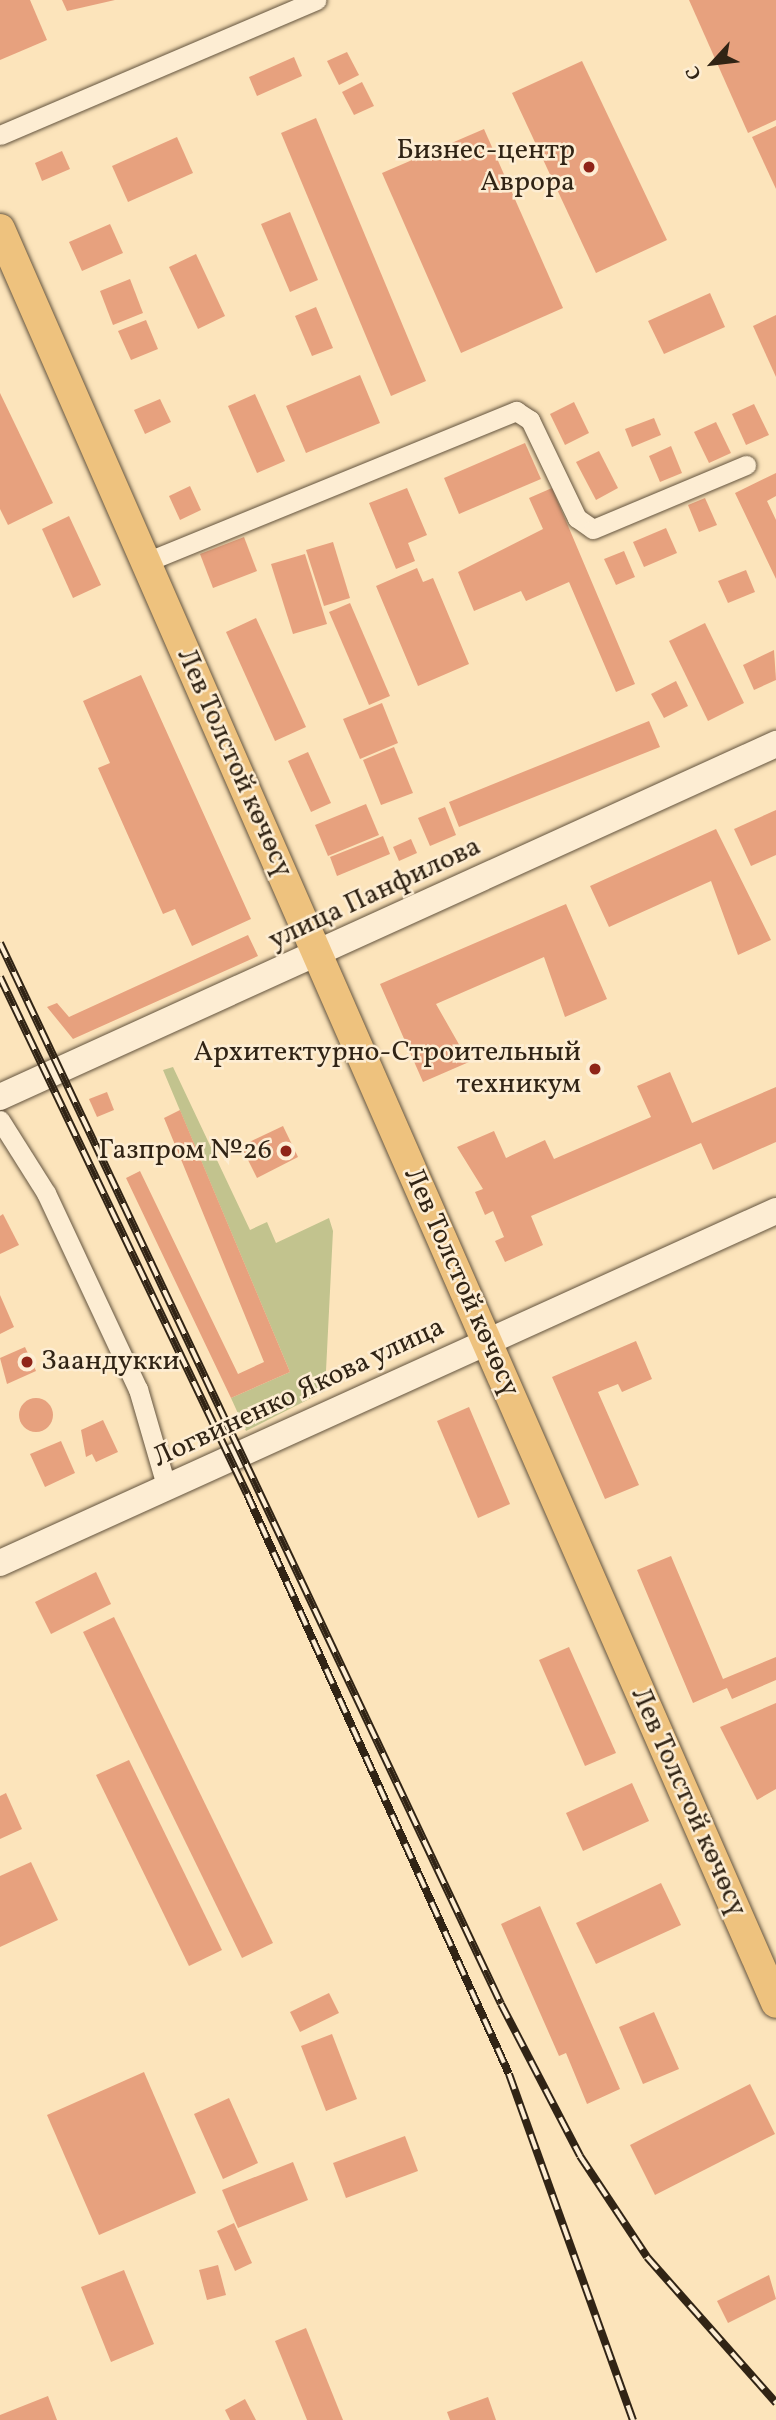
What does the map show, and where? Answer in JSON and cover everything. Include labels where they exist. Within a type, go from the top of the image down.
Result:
[{"type":"main road","name":"Лев Толстой көчөсү","points":[[0,229],[776,2003]]},
{"type":"street","points":[[0,135],[316,0]]},
{"type":"street","points":[[146,562],[516,411],[530,420],[577,518],[593,529],[746,465]]},
{"type":"street","name":"улица Панфилова","points":[[0,1097],[776,744]]},
{"type":"street","points":[[0,1120],[46,1193],[138,1389],[167,1489]]},
{"type":"street","name":"Логвиненко Якова улица","points":[[0,1563],[776,1211]]},
{"type":"green space","points":[[173,1067],[250,1230],[267,1222],[276,1243],[329,1218],[333,1231],[325,1391],[246,1431],[231,1398],[290,1372],[163,1070]]},
{"type":"building","points":[[0,0],[30,0],[47,40],[0,60]]},
{"type":"building","points":[[62,0],[115,0],[67,11]]},
{"type":"building","points":[[689,0],[776,0],[776,120],[748,133]]},
{"type":"building","points":[[347,52],[359,75],[339,85],[327,61]]},
{"type":"building","points":[[294,57],[302,76],[257,96],[249,77]]},
{"type":"building","name":"Бизнес-центр Аврора","points":[[582,61],[667,240],[596,273],[512,93]]},
{"type":"building","points":[[362,82],[374,106],[354,115],[342,92]]},
{"type":"building","points":[[316,118],[426,381],[391,396],[281,133]]},
{"type":"building","points":[[776,126],[776,189],[752,137]]},
{"type":"building","points":[[484,129],[563,308],[461,353],[382,173]]},
{"type":"building","points":[[177,137],[193,173],[128,202],[112,166]]},
{"type":"building","points":[[62,151],[70,169],[42,181],[35,163]]},
{"type":"building","points":[[290,212],[318,280],[290,292],[261,224]]},
{"type":"building","points":[[110,224],[123,253],[82,271],[69,242]]},
{"type":"building","points":[[196,254],[225,316],[198,329],[169,267]]},
{"type":"building","points":[[130,279],[143,313],[113,325],[100,291]]},
{"type":"building","points":[[710,293],[725,327],[664,354],[648,321]]},
{"type":"building","points":[[316,307],[333,348],[312,356],[295,316]]},
{"type":"building","points":[[776,315],[776,377],[753,326]]},
{"type":"building","points":[[146,320],[158,349],[131,360],[118,331]]},
{"type":"building","points":[[360,375],[380,423],[306,453],[286,406]]},
{"type":"building","points":[[0,393],[53,503],[8,525],[0,509]]},
{"type":"building","points":[[255,394],[285,461],[257,473],[228,406]]},
{"type":"building","points":[[160,399],[171,422],[145,434],[134,410]]},
{"type":"building","points":[[574,402],[589,433],[565,445],[550,414]]},
{"type":"building","points":[[754,404],[769,435],[746,445],[732,414]]},
{"type":"building","points":[[654,418],[661,435],[632,447],[625,429]]},
{"type":"building","points":[[716,422],[731,453],[709,463],[694,432]]},
{"type":"building","points":[[525,443],[541,479],[459,514],[444,478]]},
{"type":"building","points":[[671,446],[682,473],[660,482],[649,456]]},
{"type":"building","points":[[599,451],[618,488],[596,500],[576,462]]},
{"type":"building","points":[[776,473],[776,496],[767,501],[776,520],[776,579],[735,493]]},
{"type":"building","points":[[190,486],[201,510],[180,520],[169,496]]},
{"type":"building","points":[[407,488],[427,535],[408,543],[415,561],[396,569],[369,503]]},
{"type":"building","points":[[552,488],[635,684],[616,692],[569,582],[526,601],[521,591],[474,611],[458,572],[543,529],[529,498]]},
{"type":"building","points":[[705,498],[717,525],[699,532],[688,505]]},
{"type":"building","points":[[69,516],[101,585],[73,598],[42,529]]},
{"type":"building","points":[[666,528],[677,553],[644,567],[633,542]]},
{"type":"building","points":[[244,537],[257,571],[213,588],[200,554]]},
{"type":"building","points":[[333,542],[350,598],[324,606],[306,550]]},
{"type":"building","points":[[624,551],[635,577],[616,585],[604,559]]},
{"type":"building","points":[[305,554],[327,624],[293,634],[271,564]]},
{"type":"building","points":[[417,568],[423,582],[433,578],[469,664],[418,686],[376,586]]},
{"type":"building","points":[[746,570],[755,592],[728,603],[718,581]]},
{"type":"building","points":[[350,603],[390,696],[369,705],[329,612]]},
{"type":"building","points":[[256,618],[306,727],[275,741],[226,632]]},
{"type":"building","points":[[705,623],[744,703],[708,721],[669,641]]},
{"type":"building","points":[[774,650],[776,680],[754,690],[743,665]]},
{"type":"building","points":[[141,675],[251,919],[192,946],[175,909],[163,914],[98,768],[110,763],[83,701]]},
{"type":"building","points":[[676,681],[688,706],[664,718],[651,694]]},
{"type":"building","points":[[382,703],[398,743],[360,759],[343,719]]},
{"type":"building","points":[[649,721],[660,747],[459,827],[449,802]]},
{"type":"building","points":[[394,747],[413,793],[381,805],[363,760]]},
{"type":"building","points":[[308,752],[331,803],[311,812],[288,761]]},
{"type":"building","points":[[366,804],[379,835],[328,856],[315,825]]},
{"type":"building","points":[[445,807],[456,835],[430,846],[418,818]]},
{"type":"building","points":[[776,810],[776,855],[751,866],[734,829]]},
{"type":"building","points":[[716,829],[771,940],[738,955],[711,881],[609,927],[590,886]]},
{"type":"building","points":[[383,836],[390,854],[337,876],[330,857]]},
{"type":"building","points":[[411,839],[417,853],[399,861],[393,847]]},
{"type":"building","points":[[566,904],[607,999],[565,1017],[544,957],[436,1004],[469,1062],[423,1082],[380,984]]},
{"type":"building","points":[[248,935],[258,956],[73,1039],[47,1007],[57,1003],[69,1017]]},
{"type":"building","points":[[670,1072],[692,1123],[776,1087],[776,1142],[713,1170],[701,1143],[531,1216],[543,1245],[505,1262],[495,1241],[504,1237],[493,1211],[485,1215],[475,1192],[483,1189],[457,1147],[494,1131],[506,1158],[545,1140],[554,1159],[651,1117],[637,1086]]},
{"type":"building","points":[[107,1092],[114,1110],[97,1117],[89,1099]]},
{"type":"building","points":[[180,1110],[290,1372],[231,1398],[126,1178],[140,1171],[238,1374],[264,1362],[164,1118]]},
{"type":"building","points":[[283,1126],[298,1157],[257,1178],[241,1146]]},
{"type":"building","points":[[3,1214],[19,1245],[0,1254],[0,1216]]},
{"type":"building","points":[[0,1295],[14,1327],[0,1334]]},
{"type":"building","points":[[636,1341],[652,1379],[622,1392],[618,1384],[598,1392],[639,1485],[605,1499],[552,1377]]},
{"type":"building","points":[[25,1347],[36,1371],[7,1384],[0,1358]]},
{"type":"building","points":[[36,1398],[48,1403],[53,1415],[48,1427],[36,1432],[24,1427],[19,1415],[24,1403]]},
{"type":"building","points":[[469,1407],[510,1504],[478,1518],[437,1421]]},
{"type":"building","points":[[103,1420],[118,1452],[96,1462],[92,1454],[86,1457],[81,1430]]},
{"type":"building","points":[[61,1441],[75,1473],[45,1487],[30,1454]]},
{"type":"building","points":[[671,1556],[723,1679],[776,1657],[776,1680],[732,1699],[727,1688],[693,1703],[637,1570]]},
{"type":"building","points":[[96,1572],[111,1604],[51,1634],[35,1602]]},
{"type":"building","points":[[114,1617],[273,1943],[242,1958],[83,1632]]},
{"type":"building","points":[[569,1647],[616,1753],[585,1766],[539,1660]]},
{"type":"building","points":[[776,1703],[776,1789],[757,1800],[720,1727]]},
{"type":"building","points":[[129,1760],[222,1950],[189,1966],[96,1775]]},
{"type":"building","points":[[632,1783],[649,1821],[583,1851],[566,1813]]},
{"type":"building","points":[[6,1793],[22,1829],[0,1839],[0,1796]]},
{"type":"building","points":[[31,1862],[58,1920],[0,1947],[0,1876]]},
{"type":"building","points":[[661,1883],[681,1925],[596,1964],[576,1923]]},
{"type":"building","points":[[540,1906],[620,2089],[587,2104],[566,2053],[559,2056],[501,1924]]},
{"type":"building","points":[[329,1993],[339,2013],[300,2032],[290,2012]]},
{"type":"building","points":[[654,2012],[679,2069],[643,2084],[619,2027]]},
{"type":"building","points":[[332,2034],[357,2099],[326,2111],[301,2046]]},
{"type":"building","points":[[144,2072],[196,2193],[99,2235],[47,2115]]},
{"type":"building","points":[[750,2084],[775,2134],[655,2195],[630,2145]]},
{"type":"building","points":[[229,2098],[258,2163],[223,2179],[194,2114]]},
{"type":"building","points":[[405,2136],[418,2171],[346,2198],[333,2163]]},
{"type":"building","points":[[293,2162],[308,2200],[238,2228],[222,2190]]},
{"type":"building","points":[[234,2223],[252,2263],[235,2271],[217,2231]]},
{"type":"building","points":[[218,2265],[226,2295],[207,2300],[199,2270]]},
{"type":"building","points":[[124,2270],[154,2344],[111,2362],[81,2287]]},
{"type":"building","points":[[769,2275],[776,2299],[728,2323],[717,2301]]},
{"type":"building","points":[[306,2328],[343,2420],[307,2420],[275,2341]]},
{"type":"building","points":[[48,2396],[57,2420],[0,2420],[0,2415]]},
{"type":"building","points":[[488,2397],[496,2420],[450,2420],[447,2412]]},
{"type":"building","points":[[245,2399],[256,2420],[230,2420],[225,2410]]},
{"type":"railway","points":[[0,943],[501,2004],[580,2156],[647,2257],[776,2403]]},
{"type":"railway","points":[[0,977],[247,1494],[509,2074],[633,2420]]},
{"type":"place","name":"Бизнес-центр Аврора","points":[[589,167]]},
{"type":"place","name":"Архитектурно-Строительный техникум","points":[[595,1069]]},
{"type":"place","name":"Газпром №26","points":[[286,1151]]},
{"type":"place","name":"Заандукки","points":[[27,1362]]}]
